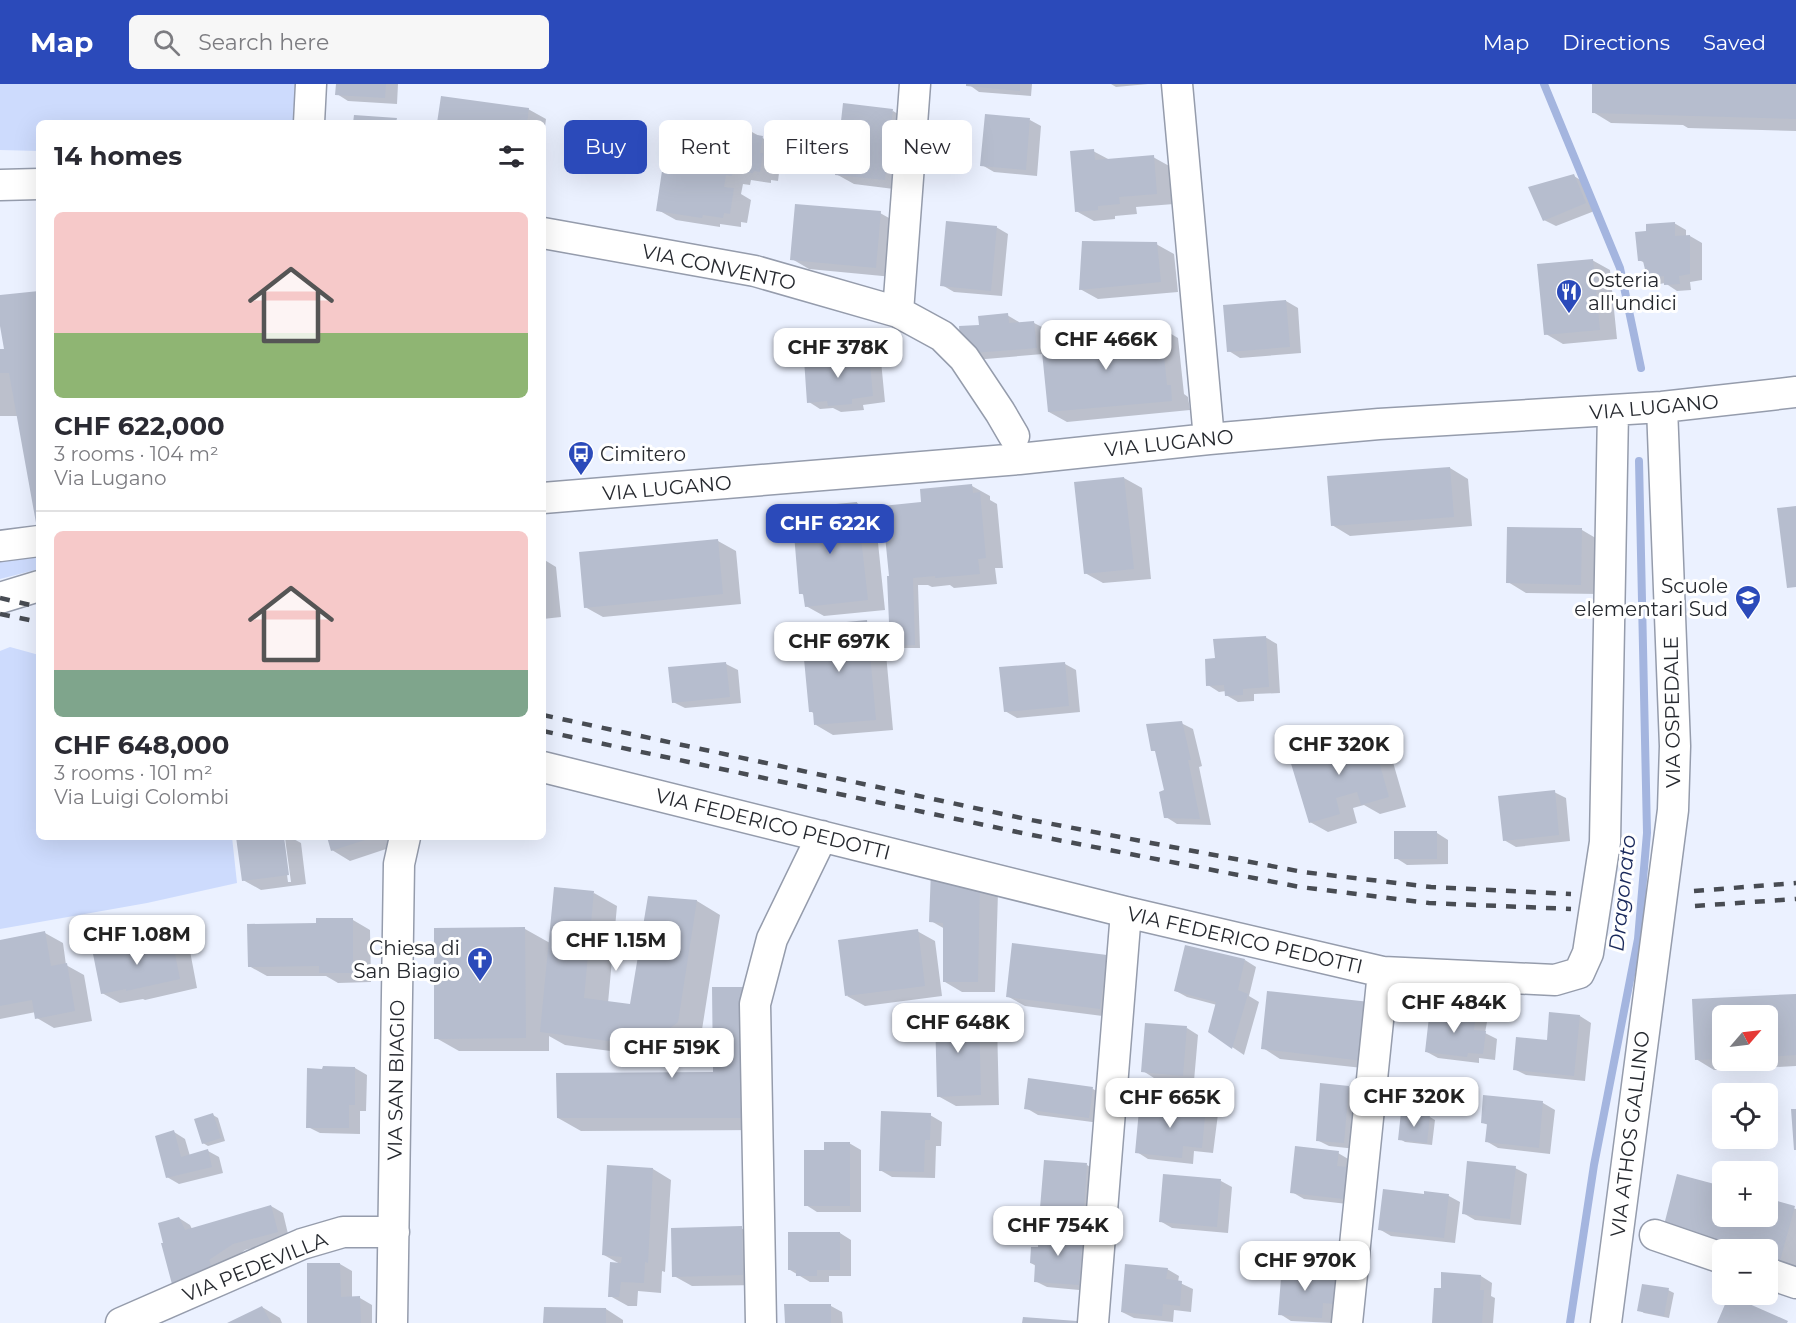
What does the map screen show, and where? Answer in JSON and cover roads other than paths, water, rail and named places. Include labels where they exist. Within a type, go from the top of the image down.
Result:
[{"type":"street","points":[[309,120],[311,84]]},
{"type":"street","points":[[898,312],[915,84]]},
{"type":"street","points":[[1177,84],[1209,439]]},
{"type":"street","points":[[0,185],[36,184]]},
{"type":"street","name":"VIA CONVENTO","points":[[546,233],[756,271],[898,312],[942,336],[964,358],[1014,436]]},
{"type":"street","name":"VIA LUGANO","points":[[546,498],[1019,459],[1379,424],[1662,407],[1796,392]]},
{"type":"street","name":"VIA OSPEDALE","points":[[1655,944],[1673,810],[1675,746],[1662,407]]},
{"type":"street","name":"VIA FEDERICO PEDOTTI","points":[[546,768],[1126,912],[1383,972],[1555,980],[1579,973],[1588,953],[1605,842],[1613,411]]},
{"type":"street","points":[[0,546],[36,541]]},
{"type":"street","points":[[0,598],[36,587]]},
{"type":"street","points":[[761,1323],[755,1004],[772,939],[822,836]]},
{"type":"street","name":"VIA SAN BIAGIO","points":[[392,1323],[399,864],[404,840]]},
{"type":"street","points":[[1099,1323],[1094,1323],[1126,912]]},
{"type":"street","name":"VIA ATHOS GALLINO","points":[[1606,1323],[1655,944]]},
{"type":"street","points":[[1347,1323],[1383,972]]},
{"type":"street","name":"VIA PEDEVILLA","points":[[121,1323],[302,1244],[343,1232],[394,1232]]},
{"type":"street","points":[[1655,1235],[1712,1255]]},
{"type":"street","points":[[1778,1277],[1796,1283]]},
{"type":"waterway","points":[[1544,84],[1620,268],[1641,368]]},
{"type":"waterway","name":"Dragonato","points":[[1570,1323],[1594,1165],[1638,939],[1647,833],[1639,461]]},
{"type":"railway","points":[[0,598],[36,606]]},
{"type":"railway","points":[[0,614],[36,621]]},
{"type":"railway","points":[[546,716],[1026,819],[1303,872],[1431,887],[1571,894]]},
{"type":"railway","points":[[546,732],[1022,833],[1300,887],[1429,903],[1571,909]]},
{"type":"railway","points":[[1694,891],[1796,883]]},
{"type":"railway","points":[[1695,906],[1796,899]]},
{"type":"place","name":"Osteria all'undici","points":[[1569,315]]},
{"type":"place","name":"Cimitero","points":[[581,477]]},
{"type":"place","name":"Scuole elementari Sud","points":[[1748,621]]},
{"type":"place","name":"Chiesa di San Biagio","points":[[480,983]]}]
